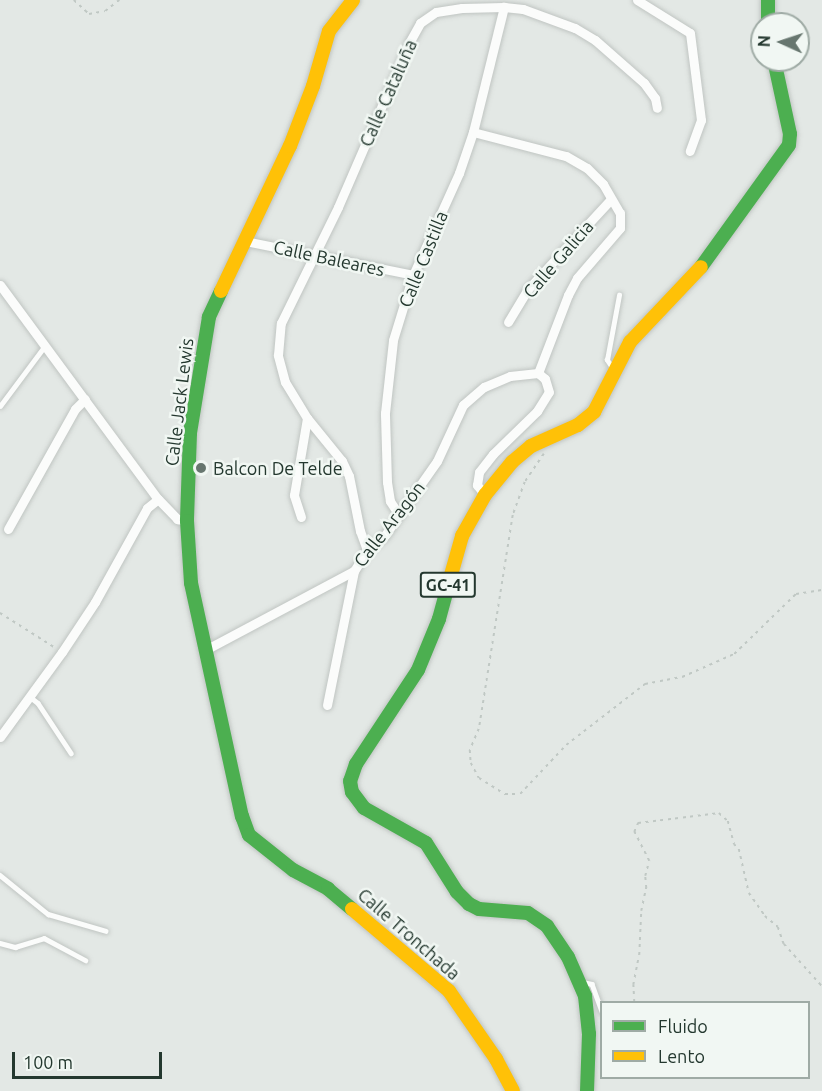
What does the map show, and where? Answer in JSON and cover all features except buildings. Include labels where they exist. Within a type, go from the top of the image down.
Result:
[{"type":"main road","name":"Calle Jack Lewis","points":[[249,835],[228,758],[207,649],[191,583],[187,521],[190,433],[209,317],[290,146],[313,86],[329,31],[353,0]]},
{"type":"main road","name":"GC-41","points":[[586,1091],[588,1010],[580,981],[547,926],[537,918],[517,910],[479,909],[469,904],[457,891],[426,843],[364,808],[352,792],[350,781],[356,764],[418,670],[439,619],[462,536],[485,495],[512,462],[531,446],[578,425],[594,412],[630,342],[701,267],[744,204],[786,151],[790,134],[777,72]]},
{"type":"main road","name":"Calle Tronchada","points":[[249,835],[293,870],[328,889],[449,991],[496,1059],[513,1091]]},
{"type":"street","points":[[637,0],[690,33],[701,120],[690,151]]},
{"type":"street","name":"Calle Castilla","points":[[399,515],[390,501],[387,482],[385,413],[393,340],[413,276],[459,173],[473,132],[504,7]]},
{"type":"street","name":"Calle Cataluña","points":[[367,550],[360,531],[349,476],[342,461],[307,418],[285,382],[278,355],[281,323],[420,23],[436,12],[462,8],[523,9],[575,28],[595,40],[644,83],[655,98],[657,108]]},
{"type":"street","name":"Calle Galicia","points":[[473,132],[566,156],[587,168],[603,184],[620,213],[620,228],[577,278],[568,294],[538,373]]},
{"type":"street","name":"Calle Galicia","points":[[508,322],[528,290],[611,199]]},
{"type":"street","name":"Calle Baleares","points":[[245,241],[413,276]]},
{"type":"street","points":[[0,285],[158,499],[177,519],[187,521]]},
{"type":"street","points":[[485,495],[477,485],[479,472],[493,454],[537,411],[549,392],[545,379],[538,373]]},
{"type":"street","name":"Calle Aragón","points":[[207,649],[354,571],[367,550],[385,535],[437,461],[463,405],[484,387],[510,376],[538,373]]},
{"type":"street","points":[[8,529],[75,409],[85,399]]},
{"type":"street","points":[[301,517],[294,495],[307,418]]},
{"type":"street","points":[[0,736],[62,652],[95,602],[147,508],[158,499]]},
{"type":"street","points":[[327,705],[354,571]]},
{"type":"lane","points":[[615,372],[607,360],[619,295]]},
{"type":"lane","points":[[0,406],[44,346]]},
{"type":"lane","points":[[29,696],[38,703],[71,753]]},
{"type":"lane","points":[[0,875],[48,914],[106,931]]},
{"type":"lane","points":[[0,943],[15,948],[44,938],[85,960]]},
{"type":"lane","points":[[580,981],[592,984],[600,1006]]},
{"type":"path","points":[[74,0],[89,14],[105,11],[119,0]]},
{"type":"path","points":[[544,454],[525,482],[513,515],[478,729],[470,750],[471,763],[479,778],[506,794],[520,794],[566,744],[645,684],[682,677],[734,654],[796,594],[822,590]]},
{"type":"path","points":[[0,613],[62,652]]},
{"type":"path","points":[[634,1001],[633,985],[639,955],[641,911],[649,861],[634,832],[638,824],[719,813],[728,821],[734,844],[739,849],[749,893],[765,916],[778,927],[784,944],[822,986]]},
{"type":"traffic: fast","points":[[768,0],[768,12]]},
{"type":"traffic: fast","points":[[701,267],[789,145],[790,134],[777,72]]},
{"type":"traffic: fast","points":[[221,291],[209,317],[190,433],[187,521],[191,583],[242,816],[249,835],[293,870],[328,889],[352,909]]},
{"type":"traffic: fast","points":[[451,575],[439,619],[418,670],[356,764],[350,781],[352,792],[364,808],[426,843],[457,892],[469,904],[479,909],[528,913],[547,926],[568,957],[585,996],[589,1034],[587,1091]]},
{"type":"traffic: slow","points":[[221,291],[290,146],[313,86],[329,31],[353,0]]},
{"type":"traffic: slow","points":[[451,575],[462,536],[485,495],[512,462],[531,446],[578,425],[594,412],[630,342],[701,267]]},
{"type":"traffic: slow","points":[[352,909],[449,991],[496,1059],[513,1091]]},
{"type":"place","name":"Balcon De Telde","points":[[201,468]]}]
